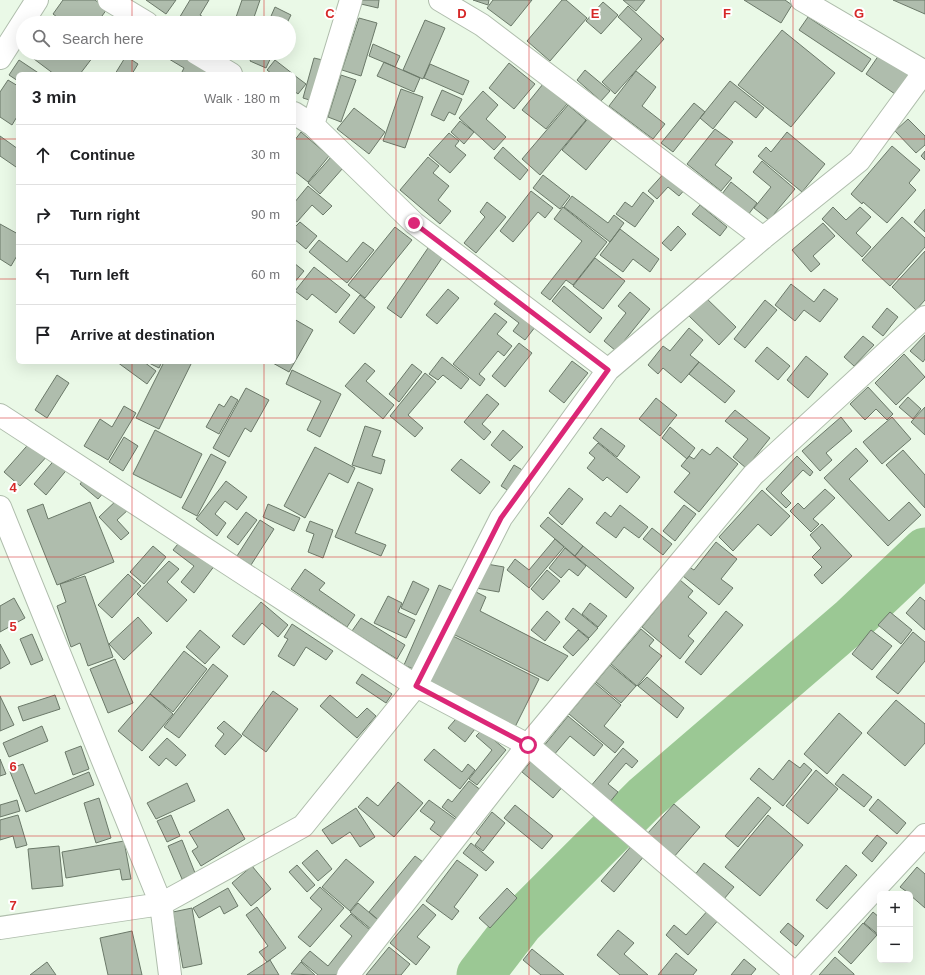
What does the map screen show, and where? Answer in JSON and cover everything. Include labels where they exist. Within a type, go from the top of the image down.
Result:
[{"type":"street","points":[[27,16],[37,0]]},
{"type":"street","points":[[109,0],[135,16]]},
{"type":"street","points":[[313,125],[351,0]]},
{"type":"street","points":[[440,0],[482,25],[763,238]]},
{"type":"street","points":[[0,928],[161,904],[303,826],[416,686],[501,518],[608,370],[763,238],[859,161],[925,72],[802,0]]},
{"type":"street","points":[[0,58],[16,33]]},
{"type":"street","points":[[207,60],[227,72]]},
{"type":"street","points":[[296,114],[313,125],[414,223],[608,370]]},
{"type":"street","points":[[348,975],[528,745],[753,475],[925,317]]},
{"type":"street","points":[[0,415],[416,686],[528,745],[796,974],[925,835]]},
{"type":"street","points":[[0,507],[161,904],[170,975]]},
{"type":"building","points":[[63,0],[95,0],[107,9],[102,16],[56,16],[53,14]]},
{"type":"building","points":[[146,0],[176,0],[166,14]]},
{"type":"building","points":[[190,0],[209,0],[200,15],[202,16],[180,16]]},
{"type":"building","points":[[242,0],[260,0],[254,16],[236,16]]},
{"type":"building","points":[[362,0],[379,0],[378,8],[361,4]]},
{"type":"building","points":[[473,0],[489,0],[488,5]]},
{"type":"building","points":[[493,0],[532,0],[511,26],[487,8]]},
{"type":"building","points":[[562,0],[566,0],[587,18],[550,61],[527,41]]},
{"type":"building","points":[[623,0],[645,0],[636,11]]},
{"type":"building","points":[[744,0],[785,0],[792,5],[781,23]]},
{"type":"building","points":[[893,0],[925,0],[925,14]]},
{"type":"building","points":[[603,2],[618,15],[601,34],[586,21]]},
{"type":"building","points":[[628,6],[664,39],[615,94],[602,82],[642,39],[618,17]]},
{"type":"building","points":[[275,7],[291,15],[290,16],[271,16]]},
{"type":"building","points":[[808,17],[871,59],[862,72],[799,30]]},
{"type":"building","points":[[359,18],[377,23],[361,76],[342,70]]},
{"type":"building","points":[[425,20],[445,28],[423,79],[403,70]]},
{"type":"building","points":[[782,30],[835,73],[791,127],[738,85]]},
{"type":"building","points":[[373,44],[400,56],[395,67],[369,56]]},
{"type":"building","points":[[881,52],[910,72],[895,94],[866,74]]},
{"type":"building","points":[[314,58],[327,61],[316,102],[303,98]]},
{"type":"building","points":[[19,60],[37,72],[16,72],[16,80],[9,75]]},
{"type":"building","points":[[35,60],[91,60],[82,72],[51,72]]},
{"type":"building","points":[[124,60],[132,60],[138,64],[133,72],[116,72]]},
{"type":"building","points":[[171,60],[202,60],[209,64],[205,72],[182,72],[184,68]]},
{"type":"building","points":[[250,60],[270,60],[266,68]]},
{"type":"building","points":[[275,60],[290,72],[270,72],[267,70]]},
{"type":"building","points":[[384,62],[420,78],[414,92],[377,76]]},
{"type":"building","points":[[509,63],[535,84],[514,109],[489,88]]},
{"type":"building","points":[[430,64],[469,81],[463,95],[424,78]]},
{"type":"building","points":[[585,70],[610,91],[601,101],[577,80]]},
{"type":"building","points":[[636,71],[656,87],[642,106],[665,124],[653,139],[609,106]]},
{"type":"building","points":[[341,75],[356,80],[341,122],[328,117]]},
{"type":"building","points":[[296,76],[306,84],[298,94],[296,92]]},
{"type":"building","points":[[8,80],[16,85],[16,118],[12,125],[0,117],[0,92]]},
{"type":"building","points":[[730,81],[764,108],[756,118],[735,101],[713,129],[700,118]]},
{"type":"building","points":[[543,84],[567,104],[546,129],[522,110]]},
{"type":"building","points":[[401,89],[423,97],[405,148],[383,141]]},
{"type":"building","points":[[442,90],[462,99],[455,115],[449,112],[444,121],[431,115]]},
{"type":"building","points":[[483,91],[498,105],[486,119],[506,137],[494,150],[459,118]]},
{"type":"building","points":[[694,103],[705,112],[673,152],[661,143]]},
{"type":"building","points":[[568,105],[586,120],[540,175],[522,159]]},
{"type":"building","points":[[354,108],[385,132],[369,154],[337,129]]},
{"type":"building","points":[[590,116],[614,136],[586,170],[562,150]]},
{"type":"building","points":[[908,119],[925,136],[925,145],[916,153],[895,131]]},
{"type":"building","points":[[460,121],[474,132],[464,144],[451,132]]},
{"type":"building","points":[[715,129],[733,142],[715,165],[732,178],[721,191],[687,164]]},
{"type":"building","points":[[301,132],[329,156],[308,182],[296,173],[296,138]]},
{"type":"building","points":[[787,132],[825,164],[802,192],[758,156],[766,147],[771,152]]},
{"type":"building","points":[[449,133],[459,141],[455,146],[466,155],[450,173],[429,155]]},
{"type":"building","points":[[0,136],[16,148],[16,167],[0,156]]},
{"type":"building","points":[[892,146],[920,170],[909,183],[916,190],[887,223],[863,202],[862,204],[851,194]]},
{"type":"building","points":[[503,147],[528,170],[520,180],[494,158]]},
{"type":"building","points":[[925,151],[925,160],[921,156]]},
{"type":"building","points":[[331,157],[343,168],[320,194],[308,183]]},
{"type":"building","points":[[428,157],[439,166],[433,173],[449,186],[438,200],[451,211],[440,224],[400,190]]},
{"type":"building","points":[[762,161],[795,189],[769,220],[754,208],[771,187],[753,172]]},
{"type":"building","points":[[667,170],[687,187],[679,196],[668,187],[657,199],[648,191]]},
{"type":"building","points":[[543,175],[570,196],[560,209],[533,188]]},
{"type":"building","points":[[731,182],[757,203],[748,215],[722,194]]},
{"type":"building","points":[[308,186],[332,206],[323,215],[312,205],[297,222],[296,201]]},
{"type":"building","points":[[531,191],[553,208],[545,218],[538,212],[513,242],[500,231]]},
{"type":"building","points":[[643,192],[654,201],[635,227],[616,214],[625,202],[632,207]]},
{"type":"building","points":[[572,196],[608,223],[614,215],[624,223],[610,242],[564,207]]},
{"type":"building","points":[[487,202],[506,217],[476,253],[464,243],[485,217],[480,212]]},
{"type":"building","points":[[700,205],[727,227],[720,236],[692,214]]},
{"type":"building","points":[[563,207],[607,242],[573,285],[566,280],[550,300],[541,293],[582,241],[554,219]]},
{"type":"building","points":[[833,207],[846,220],[860,207],[871,217],[856,233],[871,247],[862,257],[822,219]]},
{"type":"building","points":[[925,209],[925,232],[914,222]]},
{"type":"building","points":[[902,217],[925,238],[925,247],[890,286],[862,260]]},
{"type":"building","points":[[300,222],[317,236],[306,249],[296,241],[296,226]]},
{"type":"building","points":[[823,223],[835,236],[813,256],[820,264],[811,272],[792,250]]},
{"type":"building","points":[[0,224],[16,233],[16,257],[11,266],[0,259]]},
{"type":"building","points":[[678,226],[686,234],[671,251],[662,243]]},
{"type":"building","points":[[395,227],[412,240],[365,298],[348,285]]},
{"type":"building","points":[[620,229],[659,259],[650,272],[633,259],[623,272],[600,255]]},
{"type":"building","points":[[319,240],[347,262],[363,242],[374,250],[347,283],[309,252]]},
{"type":"building","points":[[428,248],[442,258],[401,318],[387,308]]},
{"type":"building","points":[[925,251],[925,300],[916,310],[892,287]]},
{"type":"building","points":[[595,258],[625,281],[603,309],[573,286]]},
{"type":"building","points":[[296,265],[304,271],[296,281]]},
{"type":"building","points":[[314,267],[350,295],[336,313],[312,294],[307,300],[296,292]]},
{"type":"building","points":[[791,284],[814,302],[824,289],[838,299],[820,322],[804,310],[795,321],[775,305]]},
{"type":"building","points":[[564,286],[602,318],[590,333],[552,301]]},
{"type":"building","points":[[448,289],[459,298],[437,324],[426,315]]},
{"type":"building","points":[[630,292],[650,309],[616,351],[604,341],[626,313],[618,306]]},
{"type":"building","points":[[502,294],[539,322],[525,340],[513,331],[519,323],[494,304]]},
{"type":"building","points":[[360,295],[375,307],[354,334],[339,322]]},
{"type":"building","points":[[705,297],[736,327],[719,345],[688,315]]},
{"type":"building","points":[[765,300],[777,310],[745,348],[734,339]]},
{"type":"building","points":[[887,308],[898,317],[883,336],[872,327]]},
{"type":"building","points":[[495,313],[507,322],[497,334],[512,346],[504,356],[498,351],[479,374],[485,379],[480,386],[453,364]]},
{"type":"building","points":[[296,320],[313,330],[296,360]]},
{"type":"building","points":[[689,328],[703,340],[690,355],[699,362],[681,383],[663,368],[658,374],[648,365],[663,346],[670,351]]},
{"type":"building","points":[[925,335],[925,359],[923,362],[910,351]]},
{"type":"building","points":[[863,336],[874,345],[854,366],[844,357]]},
{"type":"building","points":[[519,343],[532,353],[505,387],[492,376]]},
{"type":"building","points":[[767,347],[790,366],[778,380],[755,361]]},
{"type":"building","points":[[904,354],[925,377],[896,405],[875,383]]},
{"type":"building","points":[[806,356],[828,374],[808,398],[787,380]]},
{"type":"building","points":[[442,357],[469,379],[461,389],[443,375],[438,380],[429,374]]},
{"type":"building","points":[[572,361],[588,373],[564,403],[549,391]]},
{"type":"building","points":[[699,362],[735,391],[725,403],[689,374]]},
{"type":"building","points":[[365,363],[375,371],[366,381],[394,405],[383,419],[345,386]]},
{"type":"building","points":[[120,364],[147,364],[156,371],[147,384]]},
{"type":"building","points":[[151,364],[161,364],[159,368]]},
{"type":"building","points":[[163,364],[191,364],[159,429],[136,418]]},
{"type":"building","points":[[275,364],[294,364],[289,372]]},
{"type":"building","points":[[412,364],[422,372],[399,402],[389,394]]},
{"type":"building","points":[[292,370],[341,394],[320,437],[307,430],[321,401],[286,384]]},
{"type":"building","points":[[425,373],[436,382],[408,415],[423,428],[415,437],[390,416]]},
{"type":"building","points":[[57,375],[69,383],[47,418],[35,410]]},
{"type":"building","points":[[868,387],[893,414],[887,420],[876,409],[865,420],[850,404]]},
{"type":"building","points":[[246,388],[269,400],[251,432],[245,428],[229,457],[213,448]]},
{"type":"building","points":[[487,394],[499,404],[482,424],[491,432],[484,440],[464,422]]},
{"type":"building","points":[[231,396],[238,400],[219,434],[206,427],[219,404],[224,407]]},
{"type":"building","points":[[908,397],[921,409],[913,419],[899,407]]},
{"type":"building","points":[[656,398],[677,415],[660,436],[639,419]]},
{"type":"building","points":[[124,406],[136,413],[108,460],[84,446],[100,419],[112,427]]},
{"type":"building","points":[[925,407],[925,435],[911,422]]},
{"type":"building","points":[[735,410],[770,438],[746,468],[733,457],[748,439],[725,421]]},
{"type":"building","points":[[841,417],[852,431],[826,453],[832,460],[820,471],[802,451]]},
{"type":"building","points":[[892,417],[911,439],[882,464],[863,442]]},
{"type":"building","points":[[365,426],[381,431],[372,456],[385,460],[381,474],[352,465]]},
{"type":"building","points":[[670,427],[695,448],[687,459],[662,438]]},
{"type":"building","points":[[601,428],[625,446],[617,457],[593,438]]},
{"type":"building","points":[[155,430],[202,454],[181,498],[133,474]]},
{"type":"building","points":[[503,430],[523,447],[510,461],[491,445]]},
{"type":"building","points":[[124,437],[138,446],[123,471],[109,462]]},
{"type":"building","points":[[33,439],[49,454],[20,486],[4,472]]},
{"type":"building","points":[[598,443],[640,477],[627,493],[607,477],[603,481],[587,468],[595,458],[589,453]]},
{"type":"building","points":[[315,447],[355,468],[348,483],[329,473],[305,518],[284,506]]},
{"type":"building","points":[[717,447],[738,464],[699,512],[674,492],[690,473],[681,466],[689,456],[694,459],[702,449],[710,455]]},
{"type":"building","points":[[856,448],[868,461],[849,479],[889,521],[909,502],[921,515],[888,546],[824,478]]},
{"type":"building","points":[[903,450],[925,475],[925,508],[886,465]]},
{"type":"building","points":[[211,454],[226,462],[197,516],[182,508]]},
{"type":"building","points":[[797,456],[813,472],[810,476],[803,470],[781,493],[791,503],[786,508],[766,489]]},
{"type":"building","points":[[57,457],[69,467],[46,495],[34,484]]},
{"type":"building","points":[[461,459],[490,482],[480,494],[451,470]]},
{"type":"building","points":[[514,465],[529,474],[515,495],[501,486]]},
{"type":"building","points":[[87,475],[106,490],[98,499],[80,484]]},
{"type":"building","points":[[226,481],[247,497],[237,510],[225,501],[215,514],[226,523],[217,536],[196,519]]},
{"type":"building","points":[[358,482],[373,489],[355,533],[386,545],[381,556],[335,537]]},
{"type":"building","points":[[569,488],[583,499],[562,525],[549,513]]},
{"type":"building","points":[[825,489],[835,498],[813,519],[819,524],[811,532],[790,511],[798,503],[804,509]]},
{"type":"building","points":[[762,490],[790,516],[771,536],[758,524],[733,551],[719,537]]},
{"type":"building","points":[[119,498],[129,509],[117,520],[129,533],[121,540],[99,517]]},
{"type":"building","points":[[90,502],[114,562],[57,585],[27,510],[43,504],[48,519]]},
{"type":"building","points":[[268,504],[300,518],[294,531],[263,517]]},
{"type":"building","points":[[620,505],[648,527],[639,538],[624,527],[616,538],[596,523],[605,512],[611,517]]},
{"type":"building","points":[[684,505],[696,514],[675,541],[663,531]]},
{"type":"building","points":[[246,512],[257,520],[238,545],[227,537]]},
{"type":"building","points":[[548,517],[583,546],[575,556],[540,526]]},
{"type":"building","points":[[260,520],[274,529],[251,565],[237,556]]},
{"type":"building","points":[[310,521],[333,530],[323,558],[308,552],[314,534],[306,531]]},
{"type":"building","points":[[822,524],[852,556],[822,584],[814,575],[822,567],[812,557],[821,548],[810,535]]},
{"type":"building","points":[[652,528],[672,544],[663,555],[643,539]]},
{"type":"building","points":[[182,539],[215,565],[194,593],[181,582],[194,566],[173,550]]},
{"type":"building","points":[[555,539],[564,547],[529,588],[507,570],[515,559],[529,570]]},
{"type":"building","points":[[716,542],[737,559],[721,579],[733,588],[719,605],[683,576],[689,567],[694,570]]},
{"type":"building","points":[[153,546],[166,557],[144,584],[130,572]]},
{"type":"building","points":[[583,546],[634,588],[626,598],[575,556]]},
{"type":"building","points":[[565,548],[586,566],[578,576],[569,569],[561,578],[549,568]]},
{"type":"building","points":[[169,561],[179,569],[167,582],[187,600],[167,622],[137,594]]},
{"type":"building","points":[[481,563],[504,567],[499,592],[476,588]]},
{"type":"building","points":[[305,569],[325,583],[319,590],[355,615],[347,627],[291,589]]},
{"type":"building","points":[[547,570],[560,581],[543,600],[531,589]]},
{"type":"building","points":[[128,574],[141,586],[112,618],[98,605]]},
{"type":"building","points":[[85,576],[113,657],[88,666],[80,643],[71,647],[57,606],[66,602],[60,584]]},
{"type":"building","points":[[680,580],[693,591],[688,597],[707,613],[688,636],[694,641],[680,659],[642,627]]},
{"type":"building","points":[[413,581],[429,589],[416,615],[401,608]]},
{"type":"building","points":[[439,585],[453,591],[418,671],[404,665]]},
{"type":"building","points":[[474,591],[486,597],[480,611],[568,656],[548,681],[453,634]]},
{"type":"building","points":[[388,596],[402,603],[398,612],[415,620],[406,638],[374,623]]},
{"type":"building","points":[[920,597],[925,601],[925,630],[906,613]]},
{"type":"building","points":[[14,598],[25,618],[0,632],[0,606]]},
{"type":"building","points":[[261,602],[288,625],[278,637],[262,623],[244,645],[232,636]]},
{"type":"building","points":[[590,603],[607,616],[598,627],[582,614]]},
{"type":"building","points":[[573,608],[598,628],[589,638],[565,619]]},
{"type":"building","points":[[547,611],[560,622],[545,641],[531,630]]},
{"type":"building","points":[[726,611],[743,625],[701,675],[685,662]]},
{"type":"building","points":[[890,612],[912,630],[901,644],[878,625]]},
{"type":"building","points":[[138,617],[152,633],[124,660],[109,644]]},
{"type":"building","points":[[361,618],[405,645],[397,659],[352,631]]},
{"type":"building","points":[[292,624],[333,651],[326,660],[306,647],[294,666],[278,656],[288,639],[284,637]]},
{"type":"building","points":[[641,629],[654,640],[649,646],[662,656],[637,686],[611,664]]},
{"type":"building","points":[[200,630],[220,647],[205,664],[186,647]]},
{"type":"building","points":[[578,630],[589,639],[573,656],[563,647]]},
{"type":"building","points":[[871,630],[892,646],[872,670],[852,654]]},
{"type":"building","points":[[913,632],[925,642],[925,661],[898,694],[876,677]]},
{"type":"building","points":[[32,634],[43,660],[31,665],[20,639]]},
{"type":"building","points":[[453,636],[539,679],[513,731],[426,688]]},
{"type":"building","points":[[0,644],[10,663],[0,669]]},
{"type":"building","points":[[184,651],[207,669],[173,712],[150,694]]},
{"type":"building","points":[[115,659],[133,703],[108,713],[90,669]]},
{"type":"building","points":[[213,664],[228,676],[179,738],[164,727]]},
{"type":"building","points":[[610,665],[636,686],[621,703],[596,682]]},
{"type":"building","points":[[362,674],[392,694],[386,703],[356,683]]},
{"type":"building","points":[[647,677],[684,708],[677,718],[638,686]]},
{"type":"building","points":[[595,683],[621,705],[604,726],[624,742],[615,753],[569,714]]},
{"type":"building","points":[[273,691],[298,709],[266,752],[242,734]]},
{"type":"building","points":[[150,694],[173,714],[142,751],[118,731]]},
{"type":"building","points":[[55,695],[60,709],[23,721],[18,707]]},
{"type":"building","points":[[330,695],[357,718],[367,708],[376,716],[357,738],[320,706]]},
{"type":"building","points":[[0,696],[14,725],[0,731]]},
{"type":"building","points":[[896,700],[925,724],[925,743],[905,766],[867,733]]},
{"type":"building","points":[[462,712],[478,725],[465,742],[448,728]]},
{"type":"building","points":[[839,713],[862,733],[827,774],[804,754]]},
{"type":"building","points":[[568,716],[603,745],[594,756],[570,736],[553,756],[543,747]]},
{"type":"building","points":[[224,721],[242,736],[225,755],[215,746],[224,734],[217,728]]},
{"type":"building","points":[[42,726],[48,741],[9,757],[3,743]]},
{"type":"building","points":[[482,730],[506,750],[477,785],[469,779],[492,750],[476,736]]},
{"type":"building","points":[[167,738],[186,755],[176,766],[166,758],[159,766],[149,757]]},
{"type":"building","points":[[81,746],[89,769],[73,775],[65,752]]},
{"type":"building","points":[[623,748],[638,761],[632,768],[626,763],[608,784],[618,792],[609,803],[590,787]]},
{"type":"building","points":[[434,749],[462,772],[468,764],[475,770],[460,789],[424,760]]},
{"type":"building","points":[[0,759],[6,774],[0,776]]},
{"type":"building","points":[[533,759],[564,785],[553,798],[522,772]]},
{"type":"building","points":[[789,760],[800,768],[804,763],[812,770],[783,806],[750,779],[759,768],[773,780]]},
{"type":"building","points":[[23,764],[35,794],[89,772],[94,785],[26,812],[9,769]]},
{"type":"building","points":[[816,770],[838,789],[808,824],[786,806]]},
{"type":"building","points":[[843,774],[872,797],[864,807],[835,784]]},
{"type":"building","points":[[469,781],[482,791],[459,820],[442,807],[448,799],[452,802]]},
{"type":"building","points":[[398,782],[423,803],[394,837],[358,807],[367,797],[378,806]]},
{"type":"building","points":[[187,783],[195,801],[156,819],[147,803]]},
{"type":"building","points":[[758,797],[771,808],[738,847],[725,836]]},
{"type":"building","points":[[99,798],[111,838],[96,843],[84,803]]},
{"type":"building","points":[[878,799],[906,823],[897,834],[869,810]]},
{"type":"building","points":[[17,800],[20,811],[0,817],[0,805]]},
{"type":"building","points":[[429,800],[458,821],[445,840],[430,829],[435,822],[420,811]]},
{"type":"building","points":[[674,804],[700,827],[673,858],[647,834]]},
{"type":"building","points":[[515,805],[553,836],[542,849],[504,818]]},
{"type":"building","points":[[356,808],[375,837],[360,847],[350,832],[332,844],[322,830]]},
{"type":"building","points":[[228,809],[245,839],[201,866],[192,851],[198,847],[189,832]]},
{"type":"building","points":[[492,812],[505,823],[483,851],[475,845],[481,837],[476,833]]},
{"type":"building","points":[[18,815],[27,845],[16,848],[13,836],[0,840],[0,820]]},
{"type":"building","points":[[171,815],[180,836],[167,842],[157,821]]},
{"type":"building","points":[[768,815],[803,845],[760,896],[725,867]]},
{"type":"building","points":[[877,835],[887,843],[872,862],[862,853]]},
{"type":"building","points":[[182,840],[195,873],[182,879],[168,846]]},
{"type":"building","points":[[124,841],[131,879],[122,880],[120,869],[66,878],[62,852]]},
{"type":"building","points":[[471,843],[494,862],[486,871],[463,853]]},
{"type":"building","points":[[633,844],[645,855],[614,892],[601,881]]},
{"type":"building","points":[[59,846],[63,886],[32,889],[28,849]]},
{"type":"building","points":[[317,850],[332,869],[318,881],[302,863]]},
{"type":"building","points":[[415,856],[427,865],[381,922],[369,912]]},
{"type":"building","points":[[346,859],[374,882],[350,911],[322,887]]},
{"type":"building","points":[[457,860],[478,875],[454,907],[459,911],[452,920],[426,901]]},
{"type":"building","points":[[704,863],[734,887],[724,899],[694,876]]},
{"type":"building","points":[[297,865],[315,885],[307,892],[289,872]]},
{"type":"building","points":[[846,865],[857,875],[827,909],[816,900]]},
{"type":"building","points":[[252,866],[271,889],[251,906],[232,883]]},
{"type":"building","points":[[917,867],[925,874],[925,908],[913,898],[913,891],[906,891],[900,887]]},
{"type":"building","points":[[320,887],[344,908],[310,947],[298,937],[322,909],[310,898]]},
{"type":"building","points":[[228,888],[238,906],[224,914],[220,906],[199,918],[193,908]]},
{"type":"building","points":[[507,888],[517,898],[490,928],[479,918]]},
{"type":"building","points":[[358,903],[384,925],[377,934],[350,912]]},
{"type":"building","points":[[423,904],[436,915],[417,937],[430,947],[416,965],[390,943]]},
{"type":"building","points":[[257,907],[286,948],[267,962],[259,952],[268,946],[246,915]]},
{"type":"building","points":[[192,908],[202,964],[183,968],[173,912]]},
{"type":"building","points":[[709,909],[720,918],[688,955],[666,935],[674,925],[686,935]]},
{"type":"building","points":[[873,912],[877,915],[877,934],[864,923]]},
{"type":"building","points":[[351,914],[376,935],[343,975],[318,975],[301,961],[310,951],[328,966],[352,936],[340,926]]},
{"type":"building","points":[[788,923],[804,936],[796,946],[780,932]]},
{"type":"building","points":[[863,923],[877,935],[851,964],[838,952]]},
{"type":"building","points":[[618,930],[634,943],[624,954],[648,975],[620,975],[597,955]]},
{"type":"building","points":[[132,931],[142,975],[108,975],[100,938]]},
{"type":"building","points":[[389,947],[410,964],[401,975],[366,975]]},
{"type":"building","points":[[532,949],[564,975],[541,975],[523,960]]},
{"type":"building","points":[[676,953],[697,970],[693,975],[658,975]]},
{"type":"building","points":[[835,957],[854,974],[854,975],[819,975]]},
{"type":"building","points":[[744,959],[756,969],[751,975],[731,975]]},
{"type":"building","points":[[270,960],[279,975],[247,975]]},
{"type":"building","points":[[47,962],[56,975],[30,975]]},
{"type":"building","points":[[301,962],[315,975],[291,974]]},
{"type":"waterway","points":[[480,975],[520,923],[645,798],[852,620],[925,551]]},
{"type":"route","points":[[414,223],[608,370],[501,518],[416,686],[528,745]]}]
